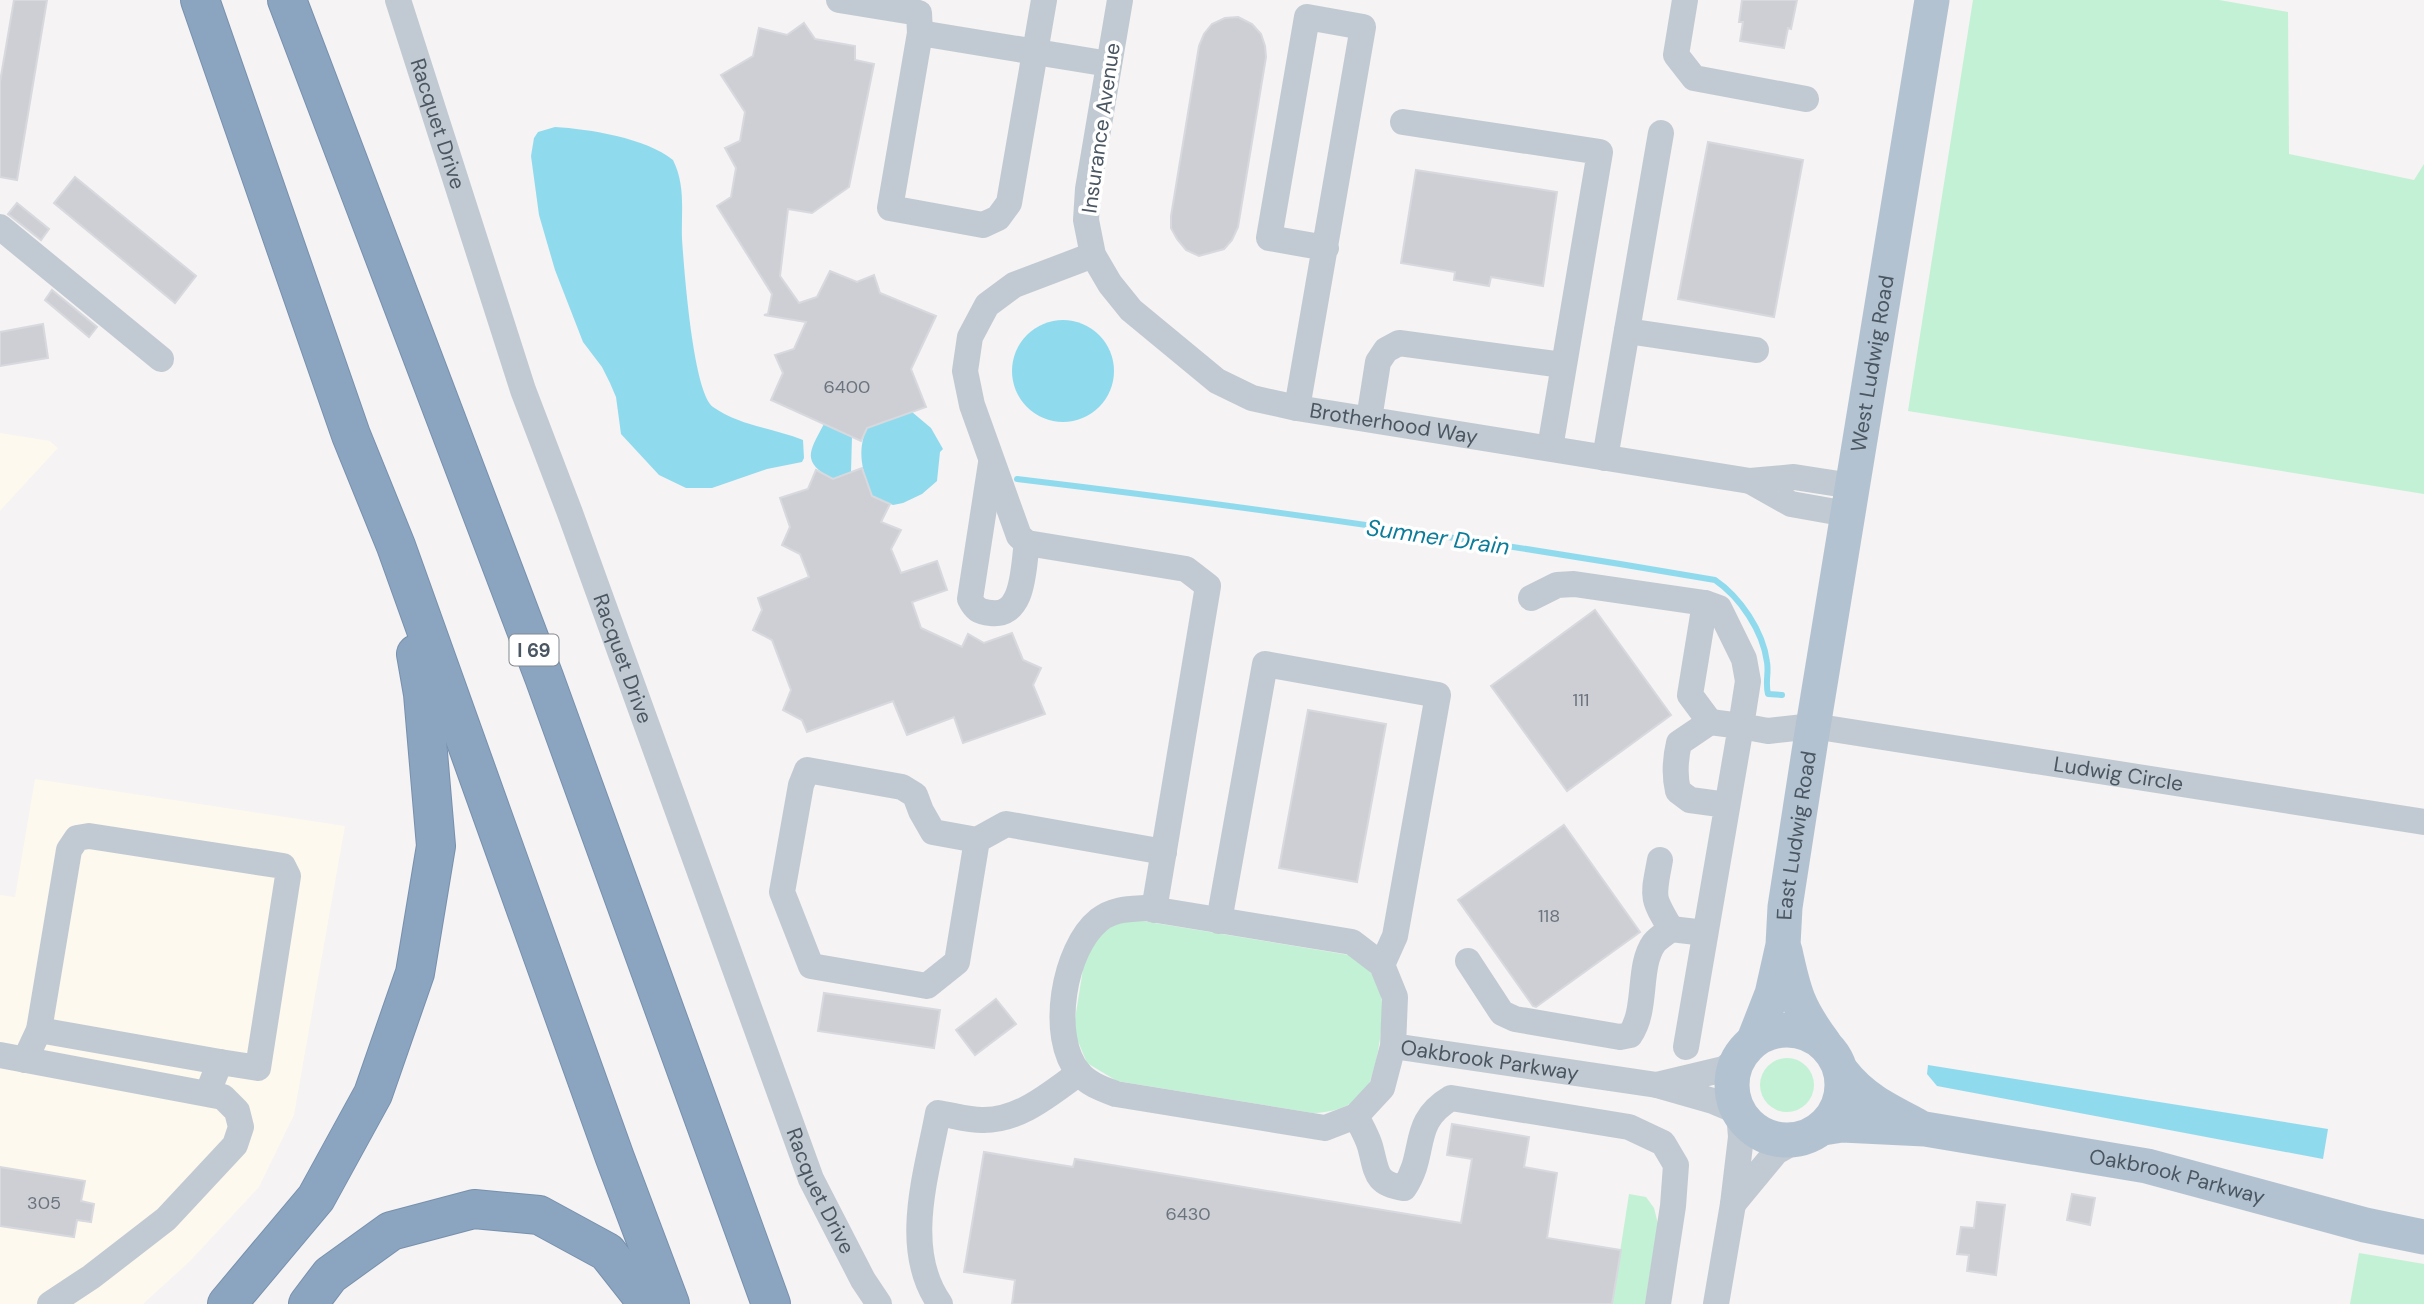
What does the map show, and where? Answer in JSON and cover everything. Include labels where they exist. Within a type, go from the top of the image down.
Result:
[{"type":"highway","points":[[200,0],[351,435],[396,546],[670,1304]]},
{"type":"highway","name":"I 69","points":[[287,0],[544,677],[771,1304]]},
{"type":"highway","points":[[227,1304],[316,1198],[373,1094],[415,973],[436,846],[423,694],[396,546]]},
{"type":"highway","points":[[714,1148],[800,1304]]},
{"type":"highway","points":[[308,1304],[330,1275],[391,1231],[474,1209],[539,1215],[607,1252],[648,1304]]},
{"type":"main road","name":"West Ludwig Road","points":[[1813,726],[1932,0]]},
{"type":"main road","name":"East Ludwig Road","points":[[1746,1049],[1772,995],[1783,944],[1785,907],[1813,726]]},
{"type":"main road","name":"East Ludwig Road","points":[[1783,944],[1795,994],[1805,1017],[1824,1043]]},
{"type":"main road","points":[[1782,1029],[1804,1032],[1824,1043],[1835,1056],[1842,1072],[1841,1100],[1835,1114],[1811,1133],[1785,1140],[1770,1138],[1747,1124],[1733,1098],[1732,1082],[1746,1049],[1767,1033],[1782,1029]]},
{"type":"main road","name":"Oakbrook Parkway","points":[[1842,1072],[1855,1088],[1877,1105],[1925,1129]]},
{"type":"main road","name":"Oakbrook Parkway","points":[[1811,1133],[1842,1125],[1925,1129],[2147,1166],[2365,1226],[2424,1237]]},
{"type":"street","name":"Racquet Drive","points":[[398,0],[415,60],[523,390],[806,1166],[863,1280],[879,1304]]},
{"type":"street","points":[[839,0],[919,13],[920,33],[890,208],[983,225],[998,218],[1009,203],[1044,0]]},
{"type":"street","name":"Insurance Avenue","points":[[1093,255],[1086,220],[1088,188],[1120,0]]},
{"type":"street","points":[[1685,0],[1676,55],[1693,78],[1805,99]]},
{"type":"street","points":[[1297,408],[1326,248],[1363,27],[1307,17],[1269,238],[1326,248]]},
{"type":"street","points":[[920,33],[1109,64]]},
{"type":"street","points":[[1404,122],[1600,152],[1550,448]]},
{"type":"street","points":[[1605,458],[1661,133]]},
{"type":"street","points":[[0,227],[161,359]]},
{"type":"street","points":[[1093,255],[1014,285],[987,305],[970,337],[965,371],[972,405],[1019,536],[1027,543],[1185,569],[1208,586],[1154,910]]},
{"type":"street","name":"Brotherhood Way","points":[[1093,255],[1110,284],[1131,310],[1217,381],[1252,398],[1297,408],[1750,481],[1791,504],[1850,500]]},
{"type":"street","points":[[1627,331],[1756,350]]},
{"type":"street","points":[[1369,419],[1378,362],[1386,349],[1399,343],[1563,365]]},
{"type":"street","points":[[992,462],[970,598],[974,607],[982,612],[996,614],[1007,610],[1017,600],[1027,543]]},
{"type":"street","points":[[1531,598],[1557,585],[1574,584],[1706,603],[1719,608],[1744,659],[1748,681],[1686,1047]]},
{"type":"street","points":[[1706,603],[1690,695],[1710,722],[1679,743],[1674,768],[1675,780],[1678,791],[1690,800],[1727,805]]},
{"type":"street","points":[[1219,921],[1265,664],[1438,695],[1395,936],[1382,965],[1352,943],[1219,921],[1154,910],[1120,909],[1100,919],[1083,937],[1074,953],[1062,1020],[1063,1039],[1069,1057],[1079,1073],[1096,1086],[1116,1094],[1325,1128],[1356,1116],[1382,1088],[1393,1046]]},
{"type":"street","name":"Ludwig Circle","points":[[1710,722],[1768,731],[1813,726],[2424,822]]},
{"type":"street","points":[[977,840],[957,962],[927,986],[811,967],[782,892],[801,785],[807,770],[902,787],[915,795],[920,811],[933,832],[977,840],[1006,824],[1164,852]]},
{"type":"street","points":[[13,1058],[39,1030],[69,850],[77,838],[89,836],[282,866],[288,876],[258,1068],[39,1030]]},
{"type":"street","points":[[1660,860],[1654,893],[1656,903],[1671,929]]},
{"type":"street","points":[[1468,961],[1502,1013],[1515,1019],[1620,1037],[1630,1035],[1637,1025],[1649,954],[1655,942],[1671,929],[1705,933]]},
{"type":"street","name":"Oakbrook Parkway","points":[[1382,965],[1395,997],[1393,1046],[1657,1085],[1722,1104],[1739,1112]]},
{"type":"street","points":[[1525,1067],[1532,1022]]},
{"type":"street","name":"Oakbrook Parkway","points":[[1657,1085],[1724,1069],[1746,1049]]},
{"type":"street","points":[[13,1058],[223,1097],[237,1111],[241,1128],[235,1145],[166,1219],[91,1277],[50,1304]]},
{"type":"street","points":[[208,1093],[220,1062]]},
{"type":"street","points":[[940,1304],[933,1295],[921,1258],[919,1217],[938,1112],[982,1120],[1014,1115],[1079,1073]]},
{"type":"street","points":[[1356,1116],[1369,1144],[1375,1172],[1389,1186],[1404,1188],[1414,1173],[1424,1124],[1437,1106],[1451,1098],[1629,1127],[1662,1143],[1676,1165],[1673,1206],[1658,1304]]},
{"type":"street","points":[[1716,1304],[1733,1205],[1741,1137],[1739,1112]]},
{"type":"street","points":[[1733,1205],[1757,1172],[1776,1152],[1811,1133]]},
{"type":"shaded area","points":[[0,433],[50,441],[58,448],[0,511]]},
{"type":"shaded area","points":[[35,779],[345,826],[294,1115],[259,1187],[189,1262],[143,1304],[0,1304],[0,895],[15,897]]},
{"type":"green space","points":[[1973,0],[2219,0],[2288,12],[2289,154],[2414,180],[2424,164],[2424,494],[1908,411]]},
{"type":"green space","points":[[1143,921],[1349,955],[1370,972],[1379,985],[1381,995],[1377,1058],[1363,1094],[1340,1108],[1313,1113],[1117,1081],[1087,1063],[1075,1034],[1085,957],[1100,935],[1114,925]]},
{"type":"green space","points":[[1787,1058],[1806,1066],[1814,1085],[1806,1104],[1787,1112],[1768,1104],[1760,1085],[1768,1066]]},
{"type":"green space","points":[[1629,1194],[1646,1197],[1654,1208],[1658,1224],[1645,1304],[1612,1304]]},
{"type":"green space","points":[[2359,1253],[2424,1264],[2424,1304],[2350,1304]]},
{"type":"water","points":[[555,127],[633,140],[662,152],[673,160],[681,189],[682,239],[691,328],[706,397],[713,407],[745,423],[803,440],[802,462],[767,469],[712,488],[686,488],[659,475],[621,434],[616,397],[602,367],[583,342],[555,270],[539,215],[531,156],[534,138],[538,132]]},
{"type":"water","points":[[1063,320],[1083,324],[1099,335],[1110,351],[1114,371],[1110,391],[1099,407],[1083,418],[1063,422],[1043,418],[1027,407],[1016,391],[1012,371],[1016,351],[1027,335],[1043,324]]},
{"type":"water","points":[[912,412],[931,428],[943,449],[940,452],[937,481],[922,494],[893,505],[872,496],[864,470],[862,445],[867,428]]},
{"type":"water","points":[[824,424],[852,437],[851,472],[833,479],[816,467],[811,456]]},
{"type":"water","points":[[1928,1065],[2328,1129],[2323,1159],[1937,1086],[1927,1074]]},
{"type":"building","points":[[14,0],[47,0],[17,180],[0,177],[0,82]]},
{"type":"building","points":[[1742,0],[1797,0],[1784,48],[1740,41]]},
{"type":"building","points":[[1238,17],[1252,24],[1261,34],[1266,57],[1238,227],[1224,249],[1199,256],[1186,250],[1177,239],[1171,228],[1171,216],[1199,46],[1212,24],[1225,18]]},
{"type":"building","points":[[804,23],[815,39],[855,46],[855,60],[874,64],[849,187],[812,213],[788,209],[780,276],[799,303],[817,297],[830,271],[857,282],[874,275],[880,293],[936,316],[911,369],[926,407],[867,428],[861,441],[771,400],[783,373],[775,355],[794,349],[806,322],[764,315],[768,314],[772,294],[717,206],[731,197],[736,168],[725,148],[740,141],[745,112],[721,75],[753,56],[759,28],[787,35]]},
{"type":"building","points":[[1708,142],[1803,160],[1774,317],[1678,299]]},
{"type":"building","points":[[1416,170],[1557,192],[1543,286],[1491,277],[1489,286],[1454,280],[1455,272],[1401,263]]},
{"type":"building","points":[[75,177],[196,276],[175,303],[54,203]]},
{"type":"building","points":[[17,203],[49,229],[41,240],[8,214]]},
{"type":"building","points":[[52,290],[97,327],[89,337],[45,300]]},
{"type":"building","points":[[43,324],[48,358],[0,366],[0,332]]},
{"type":"building","points":[[862,468],[872,496],[890,504],[881,522],[901,530],[891,549],[901,573],[937,561],[947,590],[912,602],[921,628],[962,647],[968,634],[984,643],[1012,633],[1023,660],[1041,668],[1033,685],[1045,714],[963,743],[954,717],[907,735],[893,701],[807,732],[802,720],[783,710],[791,690],[772,640],[753,630],[762,610],[758,598],[809,577],[800,554],[782,545],[790,527],[780,498],[808,489],[816,470],[833,479]]},
{"type":"building","points":[[1595,610],[1671,715],[1567,791],[1491,686]]},
{"type":"building","points":[[1308,710],[1386,724],[1357,882],[1279,868]]},
{"type":"building","points":[[1564,825],[1640,932],[1536,1007],[1458,900]]},
{"type":"building","points":[[824,993],[940,1010],[934,1048],[818,1031]]},
{"type":"building","points":[[996,999],[1016,1024],[975,1055],[956,1030]]},
{"type":"building","points":[[1452,1124],[1529,1137],[1524,1167],[1557,1173],[1547,1238],[1621,1250],[1612,1304],[1012,1304],[1015,1280],[964,1272],[984,1152],[1073,1167],[1075,1159],[1461,1223],[1472,1159],[1447,1155]]},
{"type":"building","points":[[0,1167],[85,1181],[81,1201],[94,1204],[91,1222],[77,1220],[74,1237],[0,1226]]},
{"type":"building","points":[[2072,1194],[2095,1198],[2090,1225],[2067,1220]]},
{"type":"building","points":[[1977,1202],[2005,1205],[1996,1275],[1967,1271],[1969,1255],[1957,1254],[1961,1227],[1974,1228]]},
{"type":"waterway","name":"Sumner Drain","points":[[1017,479],[1367,525],[1715,580],[1741,605],[1761,638],[1767,662],[1768,694],[1782,695]]}]
